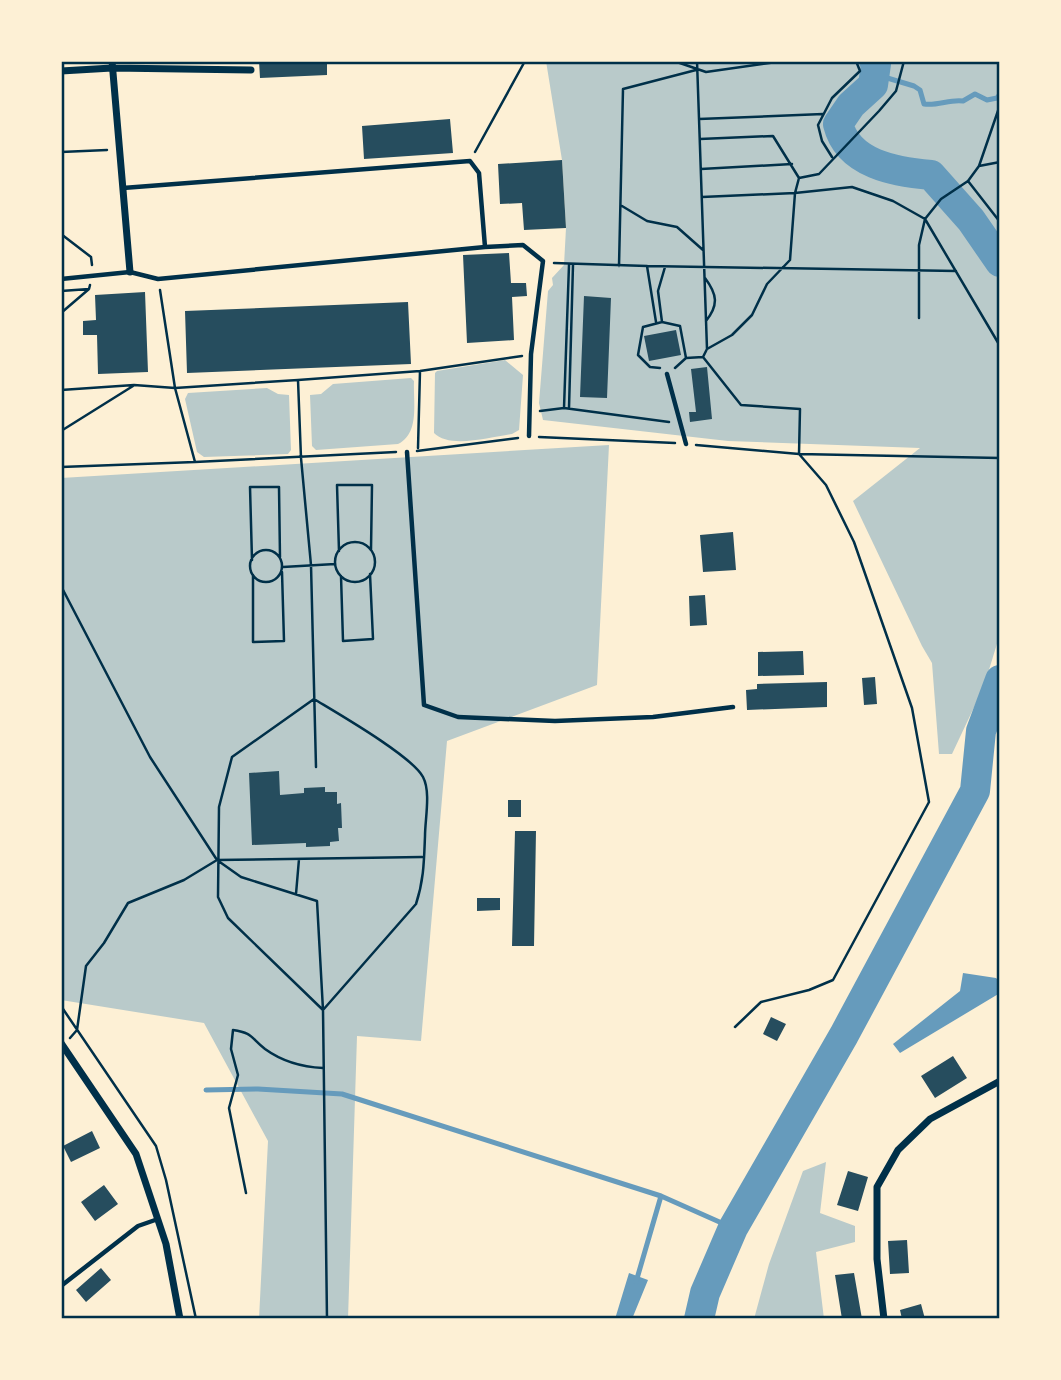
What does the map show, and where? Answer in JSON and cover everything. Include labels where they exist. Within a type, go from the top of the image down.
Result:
[{"type":"street","points":[[112,65],[130,272]]},
{"type":"street","points":[[61,71],[112,65],[251,70]]},
{"type":"street","points":[[63,1045],[136,1154],[166,1244],[180,1319]]},
{"type":"street","points":[[884,1319],[877,1259],[877,1187],[898,1150],[930,1119],[1000,1081]]},
{"type":"lane","points":[[123,188],[470,161],[479,173],[485,247]]},
{"type":"lane","points":[[61,279],[130,272],[158,279],[485,247],[523,246],[543,261],[531,354],[529,436]]},
{"type":"lane","points":[[667,374],[686,444]]},
{"type":"lane","points":[[407,452],[424,705],[458,717],[555,721],[653,717],[733,707]]},
{"type":"lane","points":[[61,1286],[138,1226],[159,1219]]},
{"type":"path","points":[[470,161],[525,61]]},
{"type":"path","points":[[674,61],[706,72],[784,61]]},
{"type":"path","points":[[697,61],[707,349],[703,357]]},
{"type":"path","points":[[833,159],[822,141],[818,125],[832,98],[860,71],[856,61]]},
{"type":"path","points":[[799,177],[819,174],[896,91],[904,61]]},
{"type":"path","points":[[619,266],[623,89],[697,70]]},
{"type":"path","points":[[919,318],[919,245],[925,219],[941,199],[968,181],[979,166],[1000,105]]},
{"type":"path","points":[[699,119],[823,114]]},
{"type":"path","points":[[700,139],[773,136],[799,177],[795,193],[790,260],[767,284],[752,316],[732,335],[707,349]]},
{"type":"path","points":[[61,152],[119,150]]},
{"type":"path","points":[[979,166],[1000,162]]},
{"type":"path","points":[[701,169],[792,164]]},
{"type":"path","points":[[968,181],[1000,222]]},
{"type":"path","points":[[702,197],[795,193],[852,187],[894,201],[925,219],[1000,346]]},
{"type":"path","points":[[621,205],[647,220],[677,227],[704,250]]},
{"type":"path","points":[[61,234],[91,257],[93,276],[89,289],[61,313]]},
{"type":"path","points":[[543,261],[571,265],[956,271]]},
{"type":"path","points":[[564,408],[571,265]]},
{"type":"path","points":[[569,409],[571,265]]},
{"type":"path","points":[[647,266],[656,322]]},
{"type":"path","points":[[662,322],[658,291],[665,267]]},
{"type":"path","points":[[704,278],[714,291],[715,310],[706,321]]},
{"type":"path","points":[[158,279],[175,388],[195,462]]},
{"type":"path","points":[[61,292],[89,289]]},
{"type":"path","points":[[686,358],[680,326],[656,322],[643,327],[638,355],[650,368],[662,368],[667,374],[686,358],[703,357]]},
{"type":"path","points":[[61,390],[134,385],[175,388],[420,371],[531,354]]},
{"type":"path","points":[[703,357],[741,405],[800,409],[799,454],[826,485],[854,542],[912,708],[929,802],[833,980],[809,990],[761,1002],[735,1027]]},
{"type":"path","points":[[418,451],[420,371]]},
{"type":"path","points":[[298,380],[301,458],[311,565],[316,767]]},
{"type":"path","points":[[61,431],[134,385]]},
{"type":"path","points":[[530,412],[564,408],[681,424]]},
{"type":"path","points":[[61,467],[407,452],[529,436],[686,444],[799,454],[1000,458]]},
{"type":"path","points":[[341,576],[354,582],[366,578],[375,562],[371,551],[372,485],[337,485],[338,551],[335,564],[341,576],[343,641],[373,639],[370,574]]},
{"type":"path","points":[[252,560],[250,487],[279,487],[284,641],[253,642],[253,575],[250,565],[255,555],[265,550],[280,557]]},
{"type":"path","points":[[338,551],[355,542],[371,551]]},
{"type":"path","points":[[283,567],[335,564]]},
{"type":"path","points":[[253,575],[266,583],[275,580],[282,572]]},
{"type":"path","points":[[61,586],[150,757],[217,860],[241,877],[317,901],[323,1010],[327,1319]]},
{"type":"path","points":[[314,698],[393,750],[423,777],[426,793],[423,884],[416,904],[323,1010]]},
{"type":"path","points":[[314,698],[232,757],[219,807],[218,897],[228,918],[323,1010]]},
{"type":"path","points":[[63,1045],[77,1030],[86,966],[104,943],[128,903],[184,880],[217,860],[424,857]]},
{"type":"path","points":[[296,894],[299,859]]},
{"type":"path","points":[[246,1194],[229,1108],[238,1075],[231,1049],[233,1030],[248,1033],[267,1050],[298,1067],[323,1068]]},
{"type":"shaded area","points":[[546,61],[1000,61],[1000,634],[984,686],[952,754],[939,754],[932,663],[853,501],[920,448],[728,441],[543,420],[539,403],[548,291],[553,285],[552,278],[564,265],[566,228],[562,160]]},
{"type":"shaded area","points":[[505,360],[523,375],[519,430],[512,434],[460,441],[441,438],[434,433],[435,373]]},
{"type":"shaded area","points":[[411,378],[414,381],[412,425],[405,439],[398,444],[316,450],[312,446],[310,395],[321,394],[333,384]]},
{"type":"shaded area","points":[[267,388],[278,394],[289,395],[291,450],[288,454],[204,457],[197,452],[185,399],[188,393]]},
{"type":"shaded area","points":[[609,445],[597,685],[447,741],[421,1041],[357,1036],[348,1319],[259,1319],[268,1141],[204,1023],[61,1000],[61,478]]},
{"type":"shaded area","points":[[826,1162],[820,1213],[855,1226],[855,1242],[816,1252],[824,1319],[754,1319],[769,1264],[803,1171]]},
{"type":"water","points":[[963,973],[996,978],[1000,982],[1000,993],[900,1053],[893,1044],[960,991]]},
{"type":"water","points":[[629,1273],[648,1280],[632,1319],[615,1319]]},
{"type":"building","points":[[259,61],[327,61],[327,75],[260,78]]},
{"type":"building","points":[[450,119],[453,153],[364,159],[362,126]]},
{"type":"building","points":[[562,160],[566,228],[524,230],[522,203],[500,204],[498,164]]},
{"type":"building","points":[[509,253],[511,283],[526,283],[527,296],[512,297],[514,340],[467,343],[463,255]]},
{"type":"building","points":[[145,292],[148,372],[98,374],[97,335],[83,335],[83,321],[96,320],[95,295]]},
{"type":"building","points":[[584,296],[611,298],[607,398],[580,397]]},
{"type":"building","points":[[408,302],[411,364],[187,373],[185,311]]},
{"type":"building","points":[[676,330],[681,355],[649,361],[644,336]]},
{"type":"building","points":[[707,367],[712,419],[690,422],[689,412],[696,412],[691,369]]},
{"type":"building","points":[[733,532],[736,570],[703,572],[700,535]]},
{"type":"building","points":[[705,595],[707,625],[690,626],[689,596]]},
{"type":"building","points":[[803,651],[804,675],[758,676],[758,652]]},
{"type":"building","points":[[875,677],[877,704],[864,705],[862,678]]},
{"type":"building","points":[[827,682],[827,707],[747,710],[746,690],[757,689],[757,684]]},
{"type":"building","points":[[279,771],[280,795],[304,793],[304,788],[325,787],[325,792],[337,792],[337,804],[341,803],[342,828],[338,828],[339,841],[330,842],[330,846],[306,847],[306,843],[252,845],[249,773]]},
{"type":"building","points":[[508,800],[521,800],[521,817],[508,817]]},
{"type":"building","points":[[515,831],[536,831],[534,946],[512,946]]},
{"type":"building","points":[[477,898],[500,898],[500,910],[477,911]]},
{"type":"building","points":[[771,1017],[786,1024],[777,1041],[763,1034]]},
{"type":"building","points":[[953,1056],[967,1078],[935,1098],[921,1076]]},
{"type":"building","points":[[92,1131],[100,1148],[71,1162],[63,1146]]},
{"type":"building","points":[[848,1171],[868,1177],[858,1211],[837,1205]]},
{"type":"building","points":[[104,1185],[118,1204],[95,1221],[81,1202]]},
{"type":"building","points":[[907,1240],[909,1273],[890,1274],[888,1241]]},
{"type":"building","points":[[101,1268],[111,1280],[86,1302],[76,1290]]},
{"type":"building","points":[[854,1273],[862,1319],[842,1319],[835,1275]]},
{"type":"building","points":[[921,1304],[925,1319],[902,1319],[900,1310]]},
{"type":"waterway","points":[[874,61],[876,64],[873,85],[851,105],[838,124],[843,138],[862,157],[875,163],[888,168],[931,175],[971,220],[1000,262]]},
{"type":"waterway","points":[[874,74],[914,86],[920,90],[924,104],[963,101],[975,94],[987,100],[997,98],[1000,94]]},
{"type":"waterway","points":[[699,1319],[705,1293],[733,1228],[844,1035],[975,791],[981,731],[1000,680]]},
{"type":"waterway","points":[[206,1090],[258,1089],[342,1094],[661,1196],[733,1228]]},
{"type":"waterway","points":[[636,1282],[661,1196]]}]
